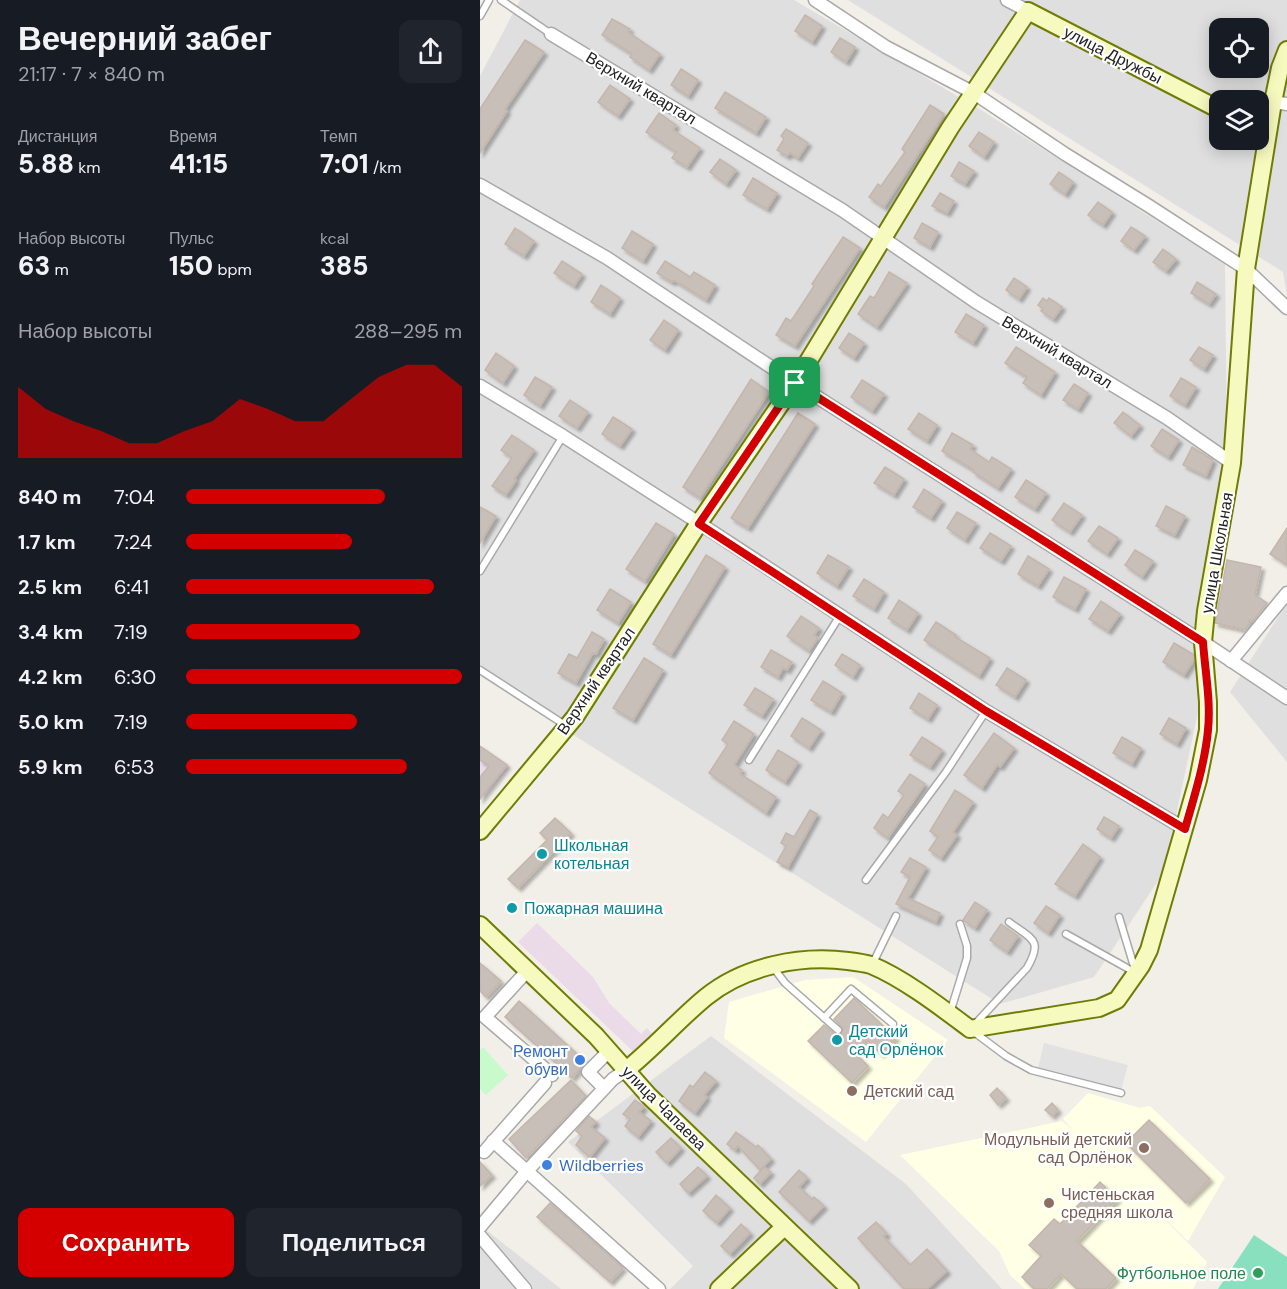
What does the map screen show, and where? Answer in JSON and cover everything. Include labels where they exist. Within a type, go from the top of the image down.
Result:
[{"type":"main road","name":"Верхний квартал","points":[[480,831],[575,717],[699,524],[795,383],[950,128],[1028,11]]},
{"type":"main road","name":"улица Дружбы","points":[[1028,11],[1209,104]]},
{"type":"main road","name":"улица Школьная","points":[[1269,122],[1280,103],[1280,68],[1287,50]]},
{"type":"main road","name":"улица Школьная","points":[[970,1029],[1099,1008],[1117,1000],[1136,974],[1149,950],[1185,829],[1208,730],[1203,642],[1206,611],[1232,463],[1246,269],[1261,150]]},
{"type":"main road","name":"улица Чапаева","points":[[480,925],[596,1035],[620,1070],[850,1289]]},
{"type":"main road","points":[[620,1070],[729,980],[772,966],[798,962],[830,959],[871,966],[886,972],[970,1029]]},
{"type":"main road","points":[[720,1289],[784,1227]]},
{"type":"street","points":[[815,0],[886,47],[974,93],[1246,269],[1287,308]]},
{"type":"street","name":"улица Дружбы","points":[[1007,0],[1028,11]]},
{"type":"street","name":"Верхний квартал","points":[[551,34],[842,210],[976,302],[1167,418],[1232,463]]},
{"type":"street","points":[[480,185],[607,258],[795,383],[1203,642],[1287,698]]},
{"type":"street","points":[[480,386],[563,436],[986,711],[1185,829]]},
{"type":"street","points":[[1231,661],[1287,593]]},
{"type":"street","points":[[484,1152],[548,1079],[482,1018],[528,970]]},
{"type":"street","points":[[480,1227],[527,1171],[620,1070]]},
{"type":"street","points":[[493,1141],[659,1289]]},
{"type":"street","points":[[480,1236],[525,1289]]},
{"type":"lane","points":[[480,7],[488,0]]},
{"type":"lane","points":[[480,16],[488,0]]},
{"type":"lane","points":[[501,0],[551,34]]},
{"type":"lane","points":[[480,571],[563,436]]},
{"type":"lane","points":[[749,760],[841,615]]},
{"type":"lane","points":[[480,670],[567,726]]},
{"type":"lane","points":[[866,880],[946,772],[986,711]]},
{"type":"lane","points":[[871,966],[896,916]]},
{"type":"lane","points":[[1119,916],[1136,974]]},
{"type":"lane","points":[[1008,922],[1033,940],[1035,950],[1033,959],[1027,969],[970,1029],[999,1051],[1031,1070],[1121,1093]]},
{"type":"lane","points":[[950,1014],[967,958],[967,946],[960,924]]},
{"type":"lane","points":[[1066,934],[1136,974]]},
{"type":"lane","points":[[772,966],[785,983],[838,1030]]},
{"type":"lane","points":[[824,1018],[851,989],[893,1024]]},
{"type":"shaded area","points":[[520,0],[794,0],[981,110],[1225,264],[1227,449],[1208,665],[1164,872],[1094,977],[1000,1004],[480,676],[480,76]]},
{"type":"shaded area","points":[[848,0],[1287,0],[1287,295],[1283,272]]},
{"type":"shaded area","points":[[1287,603],[1287,762],[1230,692]]},
{"type":"shaded area","points":[[480,746],[510,767],[480,800]]},
{"type":"shaded area","points":[[537,923],[593,977],[609,1003],[641,1034],[647,1028],[655,1037],[637,1055],[518,942]]},
{"type":"shaded area","name":"Детский сад","points":[[853,977],[948,1040],[866,1142],[724,1038],[729,1002],[805,980]]},
{"type":"shaded area","points":[[711,1036],[906,1184],[1002,1289],[670,1289],[693,1266],[568,1142]]},
{"type":"shaded area","points":[[1044,1043],[1128,1065],[1121,1090],[1038,1068]]},
{"type":"shaded area","name":"Чистеньская средняя школа","points":[[1088,1093],[1140,1108],[1150,1106],[1225,1177],[1188,1241],[1143,1198],[1207,1262],[1193,1289],[1025,1289],[1010,1275],[999,1251],[900,1155],[1062,1121],[1073,1130],[1063,1119]]},
{"type":"shaded area","points":[[480,1225],[561,1289],[480,1289]]},
{"type":"green space","points":[[483,1047],[508,1075],[486,1095],[480,1089],[480,1050]]},
{"type":"green space","name":"Футбольное поле","points":[[1254,1235],[1287,1257],[1287,1289],[1218,1289]]},
{"type":"building","points":[[805,15],[822,26],[812,42],[795,31]]},
{"type":"building","points":[[612,19],[630,29],[628,32],[660,54],[649,70],[630,57],[632,54],[602,35]]},
{"type":"building","points":[[840,38],[855,47],[846,62],[831,52]]},
{"type":"building","points":[[525,40],[544,52],[505,109],[507,111],[480,153],[480,109]]},
{"type":"building","points":[[681,69],[698,80],[688,96],[671,85]]},
{"type":"building","points":[[610,85],[630,99],[618,116],[598,102]]},
{"type":"building","points":[[725,92],[766,117],[756,133],[715,108]]},
{"type":"building","points":[[930,105],[944,114],[884,207],[869,197],[878,184],[881,186],[905,152],[902,149]]},
{"type":"building","points":[[659,113],[676,125],[673,130],[700,148],[687,167],[672,158],[676,152],[646,132]]},
{"type":"building","points":[[786,129],[808,143],[798,158],[790,153],[787,156],[777,150],[784,139],[781,136]]},
{"type":"building","points":[[979,132],[994,142],[984,157],[969,146]]},
{"type":"building","points":[[720,159],[736,170],[726,184],[710,172]]},
{"type":"building","points":[[959,162],[974,171],[965,184],[951,176]]},
{"type":"building","points":[[1059,172],[1073,182],[1065,194],[1050,184]]},
{"type":"building","points":[[753,178],[777,193],[767,209],[743,195]]},
{"type":"building","points":[[940,193],[954,201],[947,213],[932,206]]},
{"type":"building","points":[[1098,202],[1112,212],[1103,225],[1088,215]]},
{"type":"building","points":[[922,223],[938,232],[930,247],[914,238]]},
{"type":"building","points":[[1131,227],[1145,236],[1134,250],[1121,241]]},
{"type":"building","points":[[515,228],[534,241],[524,256],[505,244]]},
{"type":"building","points":[[632,231],[653,244],[643,261],[622,248]]},
{"type":"building","points":[[843,237],[860,248],[795,346],[776,335],[786,318],[791,321]]},
{"type":"building","points":[[1163,249],[1176,259],[1166,271],[1153,262]]},
{"type":"building","points":[[562,261],[582,274],[574,286],[554,273]]},
{"type":"building","points":[[665,261],[690,277],[694,272],[715,285],[706,300],[674,280],[672,282],[657,273]]},
{"type":"building","points":[[889,272],[907,283],[877,327],[858,314],[870,296],[874,298]]},
{"type":"building","points":[[1014,278],[1027,287],[1019,299],[1006,290]]},
{"type":"building","points":[[1197,282],[1216,294],[1209,304],[1191,293]]},
{"type":"building","points":[[601,285],[620,298],[610,314],[591,302]]},
{"type":"building","points":[[1043,298],[1047,301],[1049,298],[1062,307],[1053,319],[1041,311],[1043,309],[1038,305]]},
{"type":"building","points":[[966,314],[984,325],[973,343],[955,332]]},
{"type":"building","points":[[664,320],[678,330],[665,350],[650,340]]},
{"type":"building","points":[[849,333],[864,343],[854,358],[839,348]]},
{"type":"building","points":[[1016,347],[1055,372],[1041,395],[1023,383],[1027,377],[1005,363]]},
{"type":"building","points":[[1199,347],[1213,355],[1204,369],[1190,360]]},
{"type":"building","points":[[496,353],[514,366],[503,383],[485,370]]},
{"type":"building","points":[[535,377],[552,387],[540,406],[524,395]]},
{"type":"building","points":[[1181,378],[1196,387],[1185,405],[1170,396]]},
{"type":"building","points":[[751,379],[769,392],[700,498],[683,487]]},
{"type":"building","points":[[862,380],[884,394],[872,411],[851,397]]},
{"type":"building","points":[[1074,384],[1088,393],[1078,409],[1063,400]]},
{"type":"building","points":[[570,400],[588,412],[577,428],[559,416]]},
{"type":"building","points":[[1123,412],[1140,425],[1131,436],[1114,423]]},
{"type":"building","points":[[798,413],[815,424],[748,528],[731,518]]},
{"type":"building","points":[[919,413],[937,425],[927,441],[908,429]]},
{"type":"building","points":[[613,417],[632,429],[620,446],[602,434]]},
{"type":"building","points":[[1162,429],[1179,440],[1168,457],[1151,446]]},
{"type":"building","points":[[952,433],[973,445],[970,449],[989,462],[992,457],[1011,469],[998,488],[942,451]]},
{"type":"building","points":[[512,435],[534,450],[506,495],[492,486],[512,458],[501,450]]},
{"type":"building","points":[[1192,447],[1213,460],[1206,476],[1183,465]]},
{"type":"building","points":[[885,467],[904,479],[894,495],[874,483]]},
{"type":"building","points":[[1026,480],[1046,493],[1035,509],[1015,497]]},
{"type":"building","points":[[924,489],[942,501],[931,518],[913,507]]},
{"type":"building","points":[[1064,503],[1082,515],[1070,532],[1052,520]]},
{"type":"building","points":[[1166,506],[1185,516],[1175,535],[1156,526]]},
{"type":"building","points":[[480,507],[496,516],[480,543]]},
{"type":"building","points":[[957,512],[976,523],[965,540],[947,528]]},
{"type":"building","points":[[656,523],[674,534],[645,581],[626,569]]},
{"type":"building","points":[[1099,526],[1118,538],[1107,554],[1088,541]]},
{"type":"building","points":[[1287,528],[1287,565],[1270,554]]},
{"type":"building","points":[[990,533],[1011,546],[1001,561],[980,548]]},
{"type":"building","points":[[1135,550],[1153,561],[1142,577],[1125,565]]},
{"type":"building","points":[[706,555],[725,567],[671,655],[653,644]]},
{"type":"building","points":[[828,555],[849,567],[837,586],[817,573]]},
{"type":"building","points":[[1028,556],[1049,569],[1038,586],[1018,574]]},
{"type":"building","points":[[1227,560],[1261,567],[1255,595],[1267,603],[1253,621],[1250,620],[1246,630],[1215,623]]},
{"type":"building","points":[[1064,577],[1086,589],[1075,609],[1053,597]]},
{"type":"building","points":[[864,579],[884,592],[874,609],[853,596]]},
{"type":"building","points":[[610,589],[631,602],[618,623],[597,610]]},
{"type":"building","points":[[899,600],[918,613],[907,630],[888,618]]},
{"type":"building","points":[[1101,601],[1120,614],[1108,631],[1089,619]]},
{"type":"building","points":[[801,616],[819,628],[814,635],[818,638],[809,651],[787,636]]},
{"type":"building","points":[[936,622],[956,635],[955,637],[990,658],[979,676],[924,640]]},
{"type":"building","points":[[592,632],[604,639],[576,683],[558,673],[569,654],[577,658]]},
{"type":"building","points":[[1174,643],[1194,655],[1194,660],[1184,675],[1163,662]]},
{"type":"building","points":[[771,650],[792,662],[787,670],[783,668],[778,677],[761,667]]},
{"type":"building","points":[[842,654],[860,665],[853,677],[835,665]]},
{"type":"building","points":[[644,658],[663,670],[633,720],[613,708]]},
{"type":"building","points":[[1007,668],[1026,680],[1015,697],[996,685]]},
{"type":"building","points":[[823,681],[842,693],[831,712],[811,700]]},
{"type":"building","points":[[755,688],[773,699],[762,716],[744,705]]},
{"type":"building","points":[[919,693],[937,705],[928,719],[910,708]]},
{"type":"building","points":[[802,718],[821,730],[809,748],[791,736]]},
{"type":"building","points":[[1169,718],[1186,728],[1177,744],[1160,734]]},
{"type":"building","points":[[734,721],[754,734],[734,765],[742,770],[740,774],[776,797],[766,813],[709,773],[728,744],[722,740]]},
{"type":"building","points":[[994,733],[1014,748],[1000,767],[997,765],[982,788],[964,775]]},
{"type":"building","points":[[922,737],[942,750],[930,767],[910,755]]},
{"type":"building","points":[[1122,737],[1141,748],[1132,764],[1113,753]]},
{"type":"building","points":[[480,746],[507,765],[480,799],[480,777],[489,766],[480,760]]},
{"type":"building","points":[[778,750],[798,762],[785,782],[766,770]]},
{"type":"building","points":[[910,774],[925,784],[888,838],[874,828],[883,814],[888,818],[904,795],[898,791]]},
{"type":"building","points":[[955,790],[973,802],[953,832],[957,835],[941,858],[929,850],[938,837],[930,831]]},
{"type":"building","points":[[810,810],[817,814],[788,867],[777,862],[786,846],[781,843],[786,833],[794,837]]},
{"type":"building","points":[[1104,817],[1119,826],[1111,838],[1097,829]]},
{"type":"building","name":"Школьная котельная","points":[[555,818],[571,833],[518,888],[508,879],[547,840],[540,833]]},
{"type":"building","points":[[1083,844],[1100,857],[1075,896],[1055,884]]},
{"type":"building","points":[[910,858],[926,867],[908,898],[940,913],[936,922],[896,904],[910,877],[901,872]]},
{"type":"building","points":[[975,902],[987,910],[975,928],[963,920]]},
{"type":"building","points":[[1046,906],[1060,915],[1048,933],[1034,923]]},
{"type":"building","points":[[1001,924],[1018,936],[1007,952],[990,940]]},
{"type":"building","points":[[480,963],[501,981],[486,997],[480,991]]},
{"type":"building","name":"Детский сад Орлёнок","points":[[854,998],[896,1038],[881,1054],[866,1039],[854,1052],[868,1066],[852,1083],[808,1041],[824,1025],[835,1034],[841,1034],[843,1028],[834,1019]]},
{"type":"building","points":[[519,1001],[586,1062],[572,1078],[505,1017]]},
{"type":"building","points":[[705,1072],[716,1081],[704,1095],[707,1097],[695,1113],[679,1101],[690,1085],[693,1087]]},
{"type":"building","points":[[571,1080],[586,1096],[526,1158],[509,1139]]},
{"type":"building","points":[[997,1088],[1006,1098],[998,1105],[990,1095]]},
{"type":"building","points":[[635,1100],[644,1107],[639,1112],[651,1121],[638,1137],[625,1126],[630,1119],[623,1114]]},
{"type":"building","points":[[1052,1103],[1058,1110],[1052,1116],[1045,1110]]},
{"type":"building","points":[[589,1116],[596,1122],[591,1127],[605,1138],[590,1157],[576,1145],[582,1136],[576,1131]]},
{"type":"building","name":"Модульный детский сад Орлёнок","points":[[1149,1120],[1210,1179],[1186,1203],[1126,1143]]},
{"type":"building","points":[[736,1132],[756,1147],[758,1145],[771,1159],[760,1170],[738,1146],[735,1150],[727,1144]]},
{"type":"building","points":[[671,1138],[681,1148],[667,1163],[656,1152]]},
{"type":"building","points":[[480,1162],[492,1175],[480,1186]]},
{"type":"building","points":[[698,1167],[707,1176],[688,1193],[680,1184]]},
{"type":"building","points":[[764,1167],[771,1172],[760,1184],[754,1178]]},
{"type":"building","points":[[799,1170],[807,1178],[799,1187],[824,1206],[809,1221],[779,1192]]},
{"type":"building","points":[[1100,1182],[1117,1199],[1077,1241],[1116,1278],[1106,1289],[1077,1289],[1061,1274],[1047,1289],[1034,1289],[1022,1277],[1041,1256],[1029,1245],[1054,1219],[1060,1224]]},
{"type":"building","points":[[716,1195],[730,1208],[717,1223],[703,1211]]},
{"type":"building","points":[[550,1203],[623,1268],[610,1282],[537,1217]]},
{"type":"building","points":[[876,1222],[887,1234],[883,1236],[910,1265],[927,1249],[947,1271],[927,1289],[904,1289],[858,1238]]},
{"type":"building","points":[[741,1224],[750,1233],[730,1254],[721,1246]]},
{"type":"place","name":"Школьная котельная","points":[[542,854]]},
{"type":"place","name":"Пожарная машина","points":[[512,908]]},
{"type":"place","name":"Детский сад Орлёнок","points":[[837,1040]]},
{"type":"place","name":"Ремонт обуви","points":[[580,1060]]},
{"type":"place","name":"Детский сад","points":[[852,1091]]},
{"type":"place","name":"Модульный детский сад Орлёнок","points":[[1144,1148]]},
{"type":"place","name":"Wildberries","points":[[547,1165]]},
{"type":"place","name":"Чистеньская средняя школа","points":[[1049,1203]]},
{"type":"place","name":"Футбольное поле","points":[[1258,1273]]},
{"type":"route","points":[[795,383],[1203,642],[1208,730],[1185,829],[986,711],[699,524],[795,383]]}]
